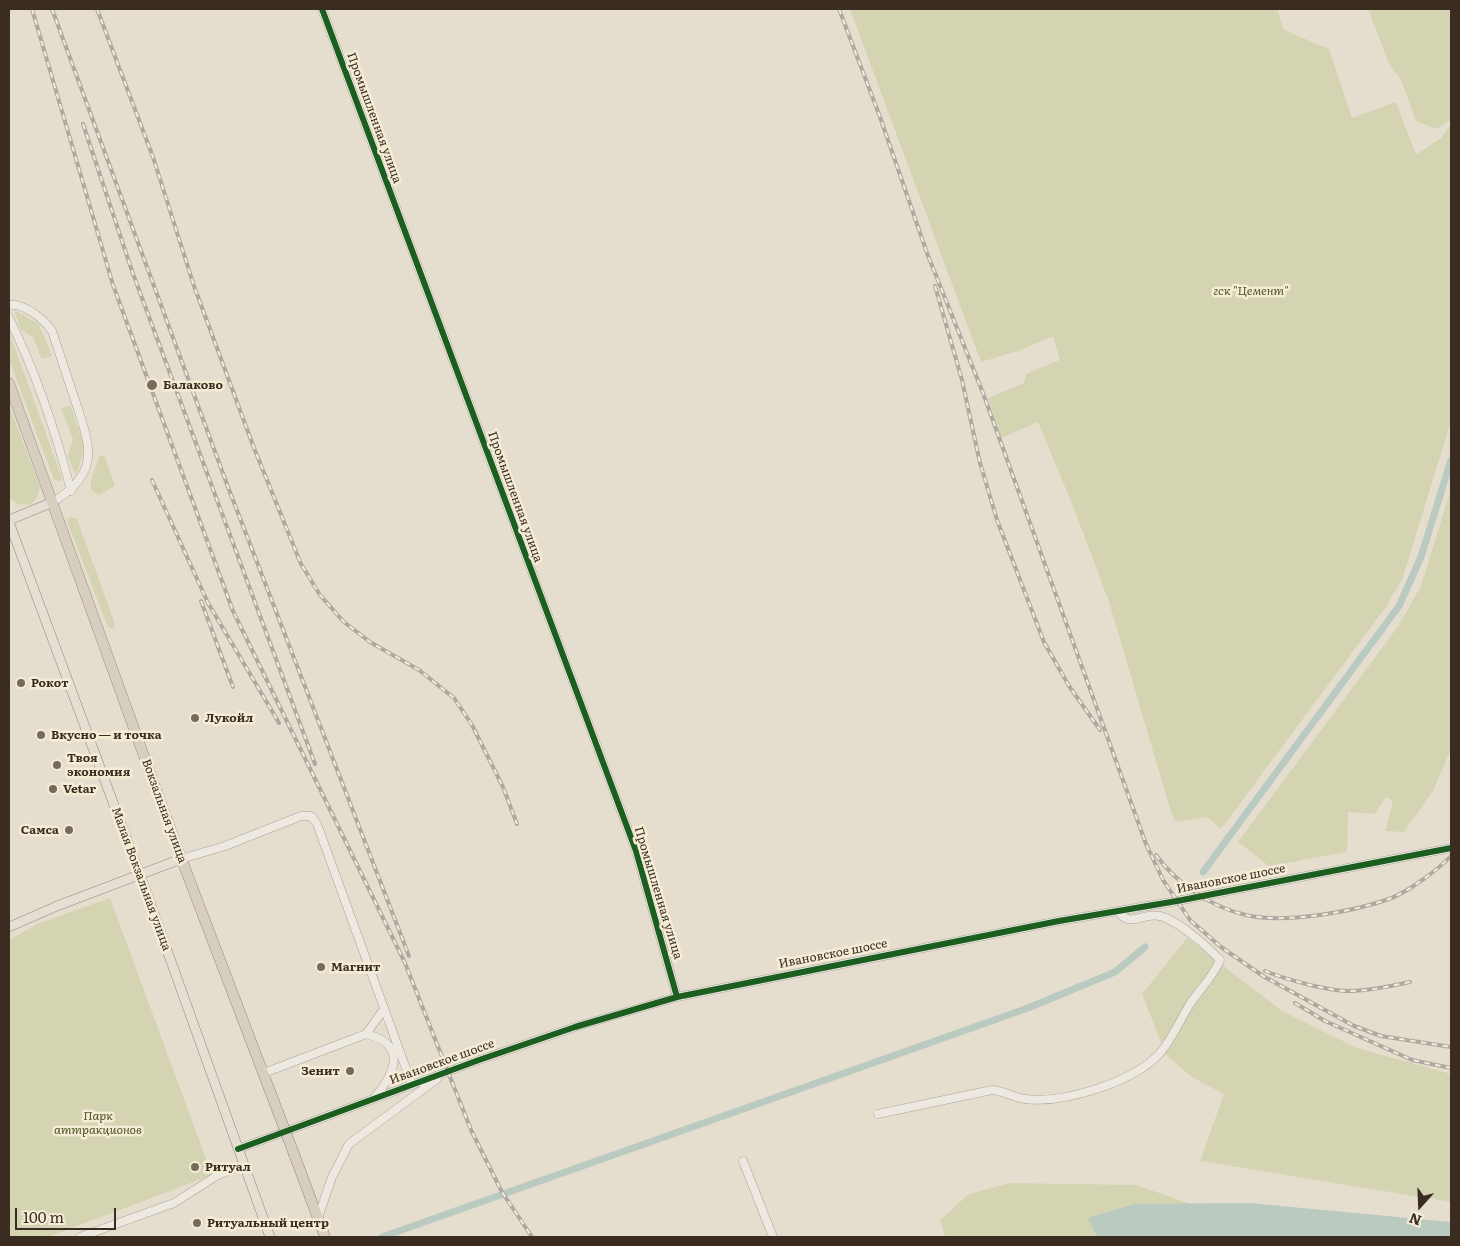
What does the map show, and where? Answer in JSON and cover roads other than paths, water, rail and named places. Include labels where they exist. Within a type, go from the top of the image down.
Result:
[{"type":"highway","name":"Вокзальная улица","points":[[9,383],[182,860],[325,1237]]},
{"type":"main road","points":[[9,521],[53,502]]},
{"type":"main road","name":"Малая Вокзальная улица","points":[[9,521],[140,874],[270,1237]]},
{"type":"main road","points":[[9,927],[57,906],[182,860]]},
{"type":"street","name":"Промышленная улица","points":[[322,9],[636,851],[677,997]]},
{"type":"street","points":[[9,305],[20,306],[46,321],[52,331],[89,443],[85,471],[71,491],[53,502]]},
{"type":"street","points":[[9,318],[38,387],[63,458],[71,491]]},
{"type":"street","points":[[182,860],[225,846],[301,816],[311,816],[318,824],[412,1085]]},
{"type":"street","name":"Ивановское шоссе","points":[[238,1149],[575,1027],[677,997],[1451,848]]},
{"type":"street","points":[[878,1114],[992,1090],[1003,1090],[1024,1099],[1063,1098],[1128,1077],[1159,1054],[1191,1003],[1215,971],[1220,960],[1205,943],[1166,918],[1149,915],[1128,921],[1118,911]]},
{"type":"street","points":[[264,1073],[366,1034],[384,1009]]},
{"type":"street","points":[[366,1034],[384,1041],[389,1045],[394,1056],[393,1070],[388,1082],[374,1099]]},
{"type":"street","points":[[318,1218],[332,1177],[349,1144],[443,1074]]},
{"type":"street","points":[[743,1161],[773,1237]]},
{"type":"street","points":[[80,1237],[174,1203],[218,1175],[244,1165]]},
{"type":"waterway","points":[[1203,872],[1399,606],[1421,557],[1451,460]]},
{"type":"waterway","points":[[382,1237],[1028,1008],[1115,972],[1145,947]]},
{"type":"railway","points":[[32,9],[113,285],[233,611],[405,963],[471,1130],[502,1192],[532,1237]]},
{"type":"railway","points":[[52,9],[228,487],[409,956]]},
{"type":"railway","points":[[97,9],[153,157],[194,286],[254,448],[301,564],[320,595],[344,622],[370,642],[419,670],[454,698],[472,725],[503,787],[517,824]]},
{"type":"railway","points":[[839,9],[880,117],[927,253],[983,393],[1146,844],[1163,880],[1190,920],[1221,947],[1263,976],[1354,1026],[1381,1036],[1451,1047]]},
{"type":"railway","points":[[83,124],[132,271],[315,764]]},
{"type":"railway","points":[[935,286],[962,380],[980,463],[997,520],[1044,642],[1069,686],[1100,730]]},
{"type":"railway","points":[[152,480],[208,603],[279,723]]},
{"type":"railway","points":[[201,601],[233,687]]},
{"type":"railway","points":[[1156,855],[1164,866],[1184,885],[1208,900],[1246,915],[1279,918],[1338,912],[1389,899],[1404,892],[1438,868],[1451,856]]},
{"type":"railway","points":[[1265,971],[1306,984],[1349,991],[1380,988],[1410,982]]},
{"type":"railway","points":[[1295,1003],[1325,1021],[1412,1060],[1451,1068]]},
{"type":"place","name":"Балаково","points":[[152,385]]},
{"type":"place","name":"Рокот","points":[[21,683]]},
{"type":"place","name":"Лукойл","points":[[195,718]]},
{"type":"place","name":"Вкусно — и точка","points":[[41,735]]},
{"type":"place","name":"Твоя экономия","points":[[57,765]]},
{"type":"place","name":"Vetar","points":[[53,789]]},
{"type":"place","name":"Самса","points":[[69,830]]},
{"type":"place","name":"Магнит","points":[[321,967]]},
{"type":"place","name":"Зенит","points":[[350,1071]]},
{"type":"place","name":"Ритуал","points":[[195,1167]]},
{"type":"place","name":"Ритуальный центр","points":[[197,1223]]},
{"type":"park label","name":"гск \"Цемент\"","points":[[1251,291]]},
{"type":"park label","name":"Парк аттракционов","points":[[98,1123]]}]
